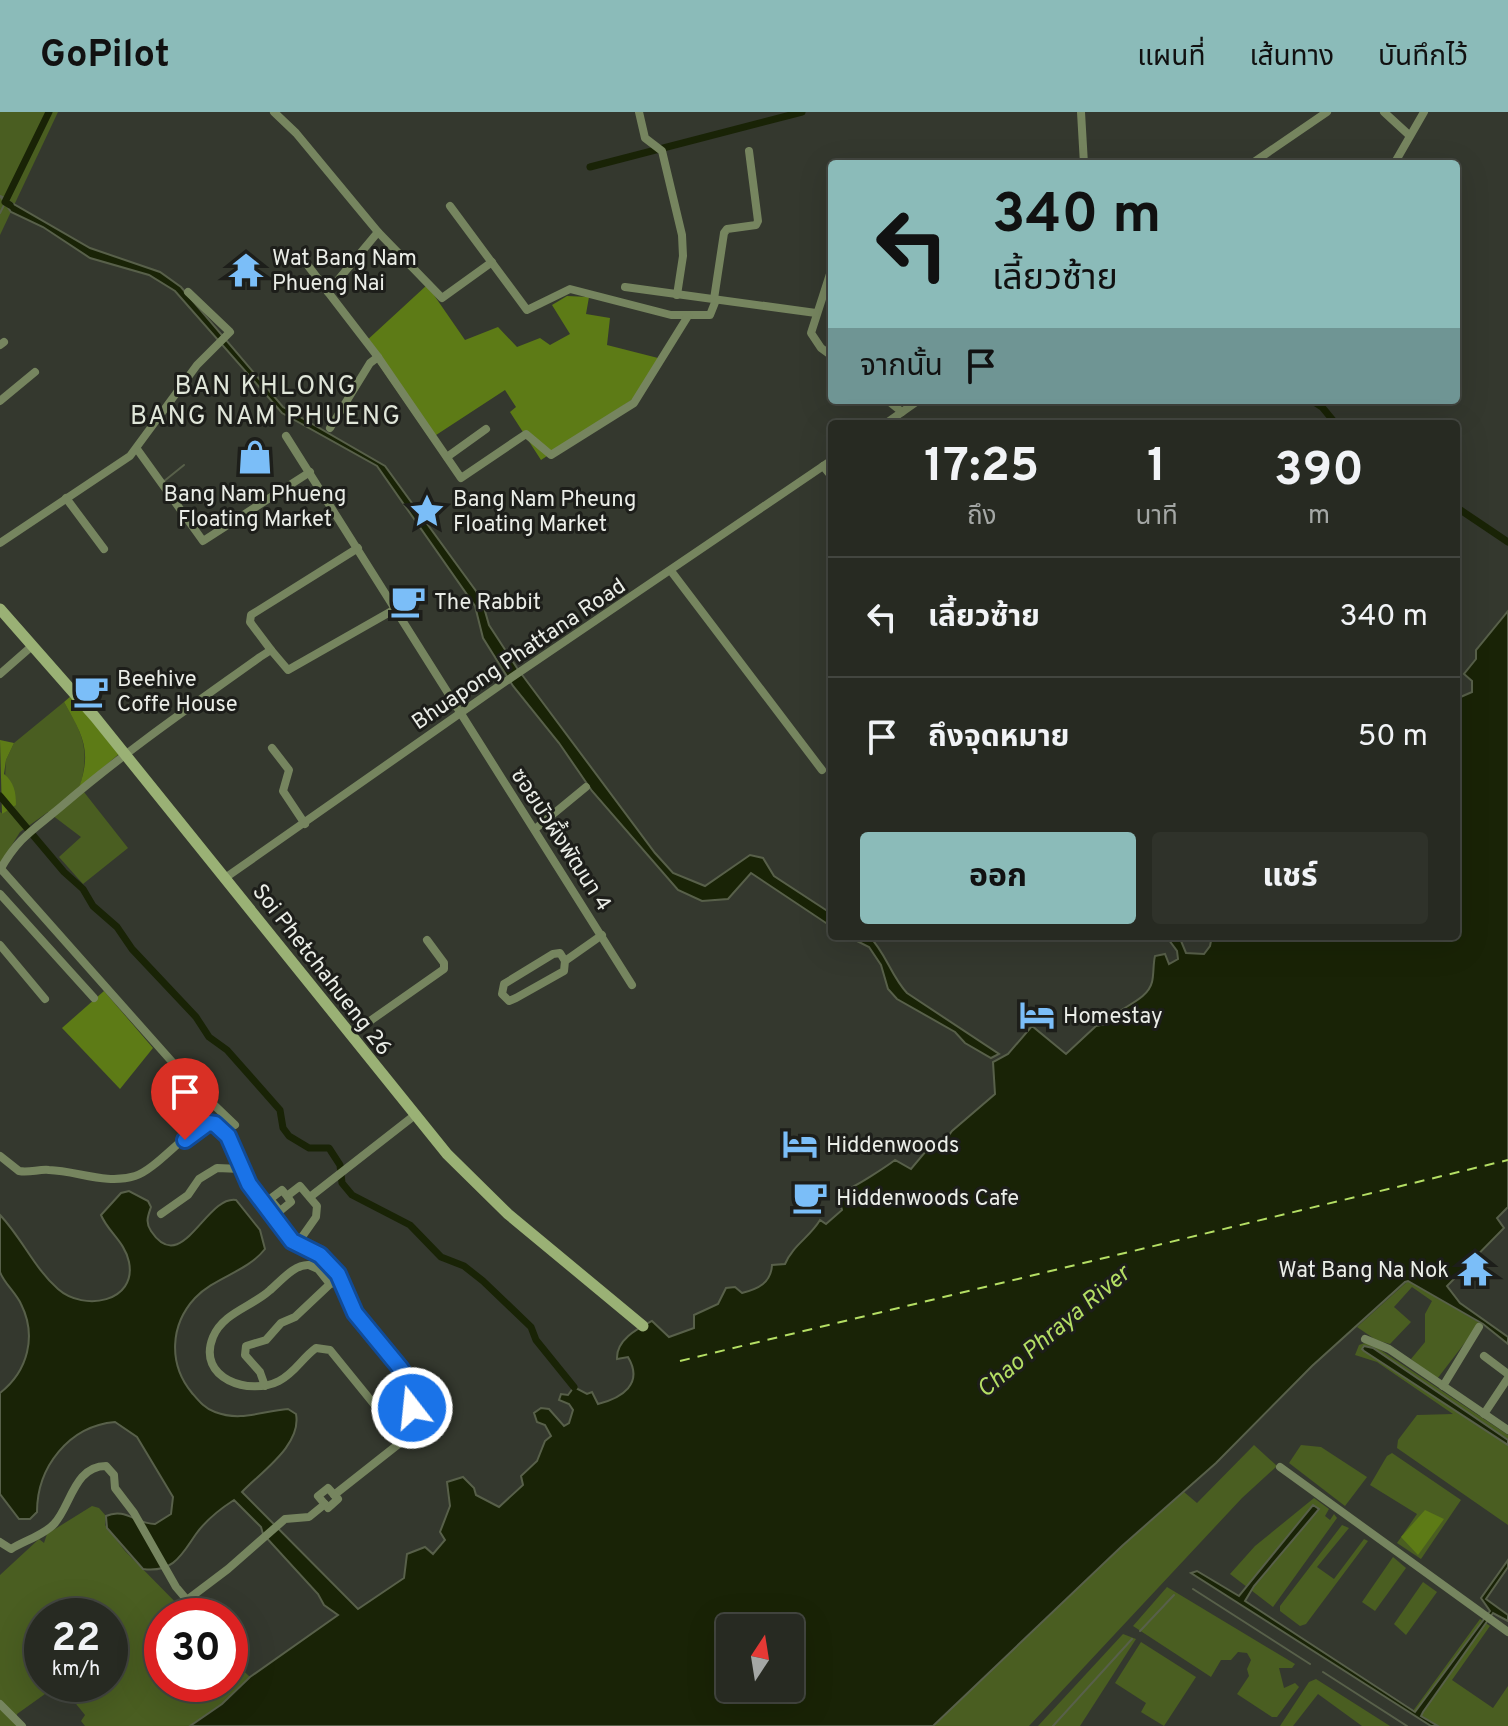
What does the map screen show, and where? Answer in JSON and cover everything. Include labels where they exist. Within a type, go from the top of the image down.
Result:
[{"type":"street","points":[[274,112],[296,133],[378,232],[442,298],[492,262]]},
{"type":"street","points":[[639,112],[645,138],[662,151],[682,235],[683,256],[677,295]]},
{"type":"street","points":[[1081,112],[1084,160]]},
{"type":"street","points":[[1257,160],[1327,112]]},
{"type":"street","points":[[1384,112],[1409,135]]},
{"type":"street","points":[[1396,160],[1424,112]]},
{"type":"street","points":[[450,206],[527,310],[570,289],[671,315],[710,315],[715,300],[724,233],[727,229],[756,225],[758,221],[749,151]]},
{"type":"street","points":[[328,292],[378,232]]},
{"type":"street","points":[[303,259],[378,357],[461,478],[526,434],[551,455],[634,403],[688,316]]},
{"type":"street","points":[[828,280],[816,313],[812,337],[828,352]]},
{"type":"street","points":[[625,287],[816,313]]},
{"type":"street","points":[[0,543],[137,449],[197,365],[230,332],[188,292]]},
{"type":"street","points":[[330,428],[370,363],[378,357]]},
{"type":"street","points":[[0,401],[35,372]]},
{"type":"street","points":[[892,404],[902,412]]},
{"type":"street","points":[[891,420],[913,404]]},
{"type":"street","points":[[447,457],[486,429]]},
{"type":"street","name":"ซอยบัวผึ้งพัฒนา 4","points":[[286,436],[632,985]]},
{"type":"street","points":[[137,449],[203,541],[310,472]]},
{"type":"street","name":"Bhuapong Phattana Road","points":[[225,878],[461,712],[828,463]]},
{"type":"street","points":[[823,466],[828,472]]},
{"type":"street","points":[[66,498],[104,549]]},
{"type":"street","points":[[358,548],[251,615],[250,622],[288,670],[397,608]]},
{"type":"street","points":[[671,571],[822,770]]},
{"type":"street","name":"Soi Phetchahueng 26","points":[[0,609],[124,753],[447,1154],[508,1214],[643,1326]]},
{"type":"street","points":[[0,674],[32,646]]},
{"type":"street","points":[[235,1125],[190,1082],[0,869],[9,852],[24,835],[124,753],[271,650]]},
{"type":"street","points":[[272,748],[289,770],[283,791],[305,824]]},
{"type":"street","points":[[535,829],[586,787]]},
{"type":"street","points":[[0,894],[94,998]]},
{"type":"street","points":[[565,961],[560,953],[553,954],[504,984],[502,994],[509,1001],[564,971],[565,961],[602,935]]},
{"type":"street","points":[[350,1035],[444,969],[444,963],[427,940]]},
{"type":"street","points":[[0,945],[45,999]]},
{"type":"street","points":[[310,1197],[415,1115]]},
{"type":"street","points":[[0,1156],[19,1171],[48,1170],[106,1179],[135,1176],[157,1165],[201,1125],[215,1124],[228,1136],[249,1184],[297,1244],[331,1264],[342,1281],[355,1313],[401,1369],[412,1408],[409,1428],[398,1447],[334,1495],[328,1488],[318,1496],[325,1504],[309,1517],[285,1519],[190,1599],[178,1590],[134,1513],[115,1488],[112,1471],[103,1465],[79,1481],[52,1526],[11,1549],[0,1542]]},
{"type":"street","points":[[161,1214],[188,1195],[199,1179],[217,1168],[241,1169]]},
{"type":"street","points":[[287,1196],[300,1186],[318,1212],[297,1244]]},
{"type":"street","points":[[330,1284],[318,1269],[303,1265],[259,1300],[228,1317],[212,1340],[210,1354],[218,1373],[234,1385],[255,1389],[291,1374],[316,1348],[330,1350],[386,1419],[409,1428]]},
{"type":"street","points":[[265,1386],[260,1372],[245,1355],[246,1346],[266,1340],[281,1323],[295,1317],[330,1284],[342,1281]]},
{"type":"street","points":[[1443,1386],[1479,1327]]},
{"type":"street","points":[[1365,1339],[1389,1349],[1508,1430]]},
{"type":"street","points":[[1484,1356],[1508,1376],[1484,1414]]},
{"type":"street","points":[[1280,1467],[1508,1632]]},
{"type":"street","points":[[0,1704],[22,1726]]},
{"type":"green space","points":[[0,112],[58,112],[0,235]]},
{"type":"green space","points":[[427,285],[465,340],[498,327],[517,347],[540,338],[550,345],[570,334],[552,305],[567,296],[589,297],[586,314],[610,318],[607,345],[658,358],[633,399],[541,460],[510,412],[516,407],[505,390],[430,439],[364,343]]},
{"type":"green space","points":[[71,696],[119,754],[79,788],[85,753],[81,734],[64,702]]},
{"type":"green space","points":[[64,702],[83,742],[80,787],[128,848],[83,884],[59,857],[81,837],[48,812],[20,832],[0,864],[0,812],[3,814],[6,760],[14,743]]},
{"type":"green space","points":[[0,740],[14,743],[4,774],[12,784],[16,800],[16,805],[2,814]]},
{"type":"green space","points":[[104,991],[153,1048],[120,1089],[62,1028]]},
{"type":"green space","points":[[1408,1281],[1480,1323],[1437,1379],[1411,1359],[1425,1342],[1425,1314],[1432,1301],[1412,1287],[1394,1307],[1411,1322],[1390,1344],[1376,1340],[1357,1327]]},
{"type":"green space","points":[[1359,1345],[1373,1345],[1508,1435],[1508,1525],[1397,1448],[1398,1440],[1417,1415],[1453,1414],[1377,1362],[1355,1355]]},
{"type":"green space","points":[[1254,1445],[1277,1466],[1242,1498],[1029,1726],[933,1726],[1122,1546],[1184,1492],[1197,1503]]},
{"type":"green space","points":[[1301,1445],[1321,1447],[1367,1477],[1345,1506],[1289,1463]]},
{"type":"green space","points":[[1392,1453],[1461,1500],[1421,1559],[1397,1543],[1417,1514],[1370,1485],[1387,1456]]},
{"type":"green space","points":[[1314,1498],[1329,1509],[1325,1516],[1330,1520],[1334,1514],[1337,1518],[1273,1607],[1230,1574],[1255,1546]]},
{"type":"green space","points":[[92,1506],[99,1508],[106,1516],[105,1525],[125,1551],[171,1598],[144,1598],[144,1702],[224,1702],[190,1726],[85,1726],[81,1721],[85,1715],[75,1702],[128,1702],[128,1598],[24,1598],[24,1702],[34,1702],[17,1714],[17,1726],[0,1726],[0,1575],[39,1539],[44,1543],[47,1534]]},
{"type":"green space","points":[[1425,1510],[1444,1519],[1418,1555],[1401,1537]]},
{"type":"green space","points":[[1342,1525],[1349,1528],[1317,1567],[1334,1579],[1364,1539],[1368,1541],[1306,1624],[1300,1626],[1280,1611],[1280,1606]]},
{"type":"green space","points":[[1393,1557],[1406,1568],[1375,1611],[1362,1602]]},
{"type":"green space","points":[[1423,1582],[1437,1592],[1406,1635],[1394,1624]]},
{"type":"green space","points":[[1167,1587],[1295,1664],[1292,1668],[1279,1668],[1284,1688],[1295,1683],[1299,1687],[1277,1717],[1272,1717],[1237,1694],[1249,1676],[1247,1669],[1251,1660],[1247,1653],[1238,1652],[1231,1660],[1221,1660],[1211,1677],[1133,1626]]},
{"type":"green space","points":[[1480,1619],[1490,1626],[1452,1680],[1493,1708],[1508,1686],[1508,1726],[1438,1726],[1413,1711]]},
{"type":"green space","points":[[1123,1634],[1136,1639],[1080,1726],[1038,1726]]},
{"type":"green space","points":[[1141,1642],[1196,1677],[1164,1726],[1141,1712],[1146,1703],[1115,1683]]},
{"type":"green space","points":[[1316,1679],[1390,1726],[1362,1726],[1318,1694],[1293,1726],[1280,1726],[1309,1682]]},
{"type":"water","points":[[0,196],[90,248],[160,272],[181,287],[283,407],[385,466],[476,591],[489,625],[517,668],[673,873],[705,886],[750,855],[763,858],[774,876],[828,911],[828,924],[751,873],[728,899],[702,901],[678,890],[592,791],[559,743],[513,686],[483,638],[475,606],[377,466],[282,413],[175,291],[149,275],[90,258],[43,227],[11,212]]},
{"type":"water","name":"Chao Phraya River","points":[[1508,611],[1508,1207],[1497,1218],[1504,1228],[1447,1286],[1460,1303],[1508,1337],[1508,1344],[1483,1324],[1405,1282],[1312,1366],[1216,1463],[1122,1546],[933,1726],[190,1726],[224,1702],[248,1702],[248,1679],[338,1615],[324,1605],[318,1594],[263,1534],[261,1527],[234,1500],[204,1524],[170,1565],[143,1569],[107,1528],[106,1516],[119,1513],[155,1524],[171,1514],[173,1497],[137,1437],[115,1422],[83,1431],[59,1452],[43,1480],[37,1512],[30,1519],[19,1519],[0,1494],[0,1393],[23,1364],[29,1340],[21,1304],[0,1272],[0,1215],[58,1289],[81,1300],[94,1301],[117,1294],[129,1276],[127,1255],[101,1215],[121,1193],[129,1191],[148,1201],[151,1207],[149,1228],[162,1243],[173,1245],[184,1241],[214,1209],[236,1200],[260,1230],[265,1249],[258,1257],[203,1291],[187,1309],[175,1345],[179,1370],[194,1396],[215,1412],[243,1416],[288,1409],[296,1414],[293,1436],[287,1447],[242,1492],[358,1609],[404,1578],[407,1554],[425,1547],[433,1554],[445,1540],[440,1532],[450,1506],[447,1482],[463,1477],[474,1488],[476,1495],[499,1507],[523,1485],[521,1476],[537,1461],[545,1441],[551,1436],[545,1425],[537,1422],[534,1413],[541,1408],[549,1409],[564,1426],[569,1423],[573,1410],[569,1404],[559,1400],[561,1394],[568,1395],[574,1387],[587,1394],[592,1392],[598,1404],[622,1394],[632,1382],[633,1375],[628,1357],[617,1359],[620,1346],[628,1336],[652,1321],[669,1337],[694,1328],[694,1315],[718,1304],[726,1288],[735,1287],[742,1293],[763,1284],[772,1265],[785,1264],[820,1220],[826,1224],[842,1210],[839,1200],[847,1189],[895,1160],[911,1169],[931,1145],[942,1145],[952,1131],[995,1094],[993,1062],[1008,1054],[1032,1026],[1066,1054],[1096,1026],[1105,1024],[1144,995],[1152,982],[1155,956],[1165,954],[1169,964],[1178,959],[1177,951],[1169,940],[1181,940],[1186,953],[1204,954],[1211,940],[1460,940],[1460,697],[1472,692],[1472,681],[1464,674],[1476,659],[1476,650]]},
{"type":"water","points":[[855,940],[872,940],[907,993],[999,1054],[991,1058],[965,1043],[955,1032],[897,999],[888,989],[881,965],[869,947]]},
{"type":"water","points":[[1364,1346],[1373,1348],[1508,1440],[1508,1445],[1364,1351]]},
{"type":"water","points":[[1313,1505],[1319,1509],[1245,1601],[1415,1712],[1490,1611],[1481,1598],[1508,1560],[1508,1567],[1486,1599],[1508,1615],[1508,1621],[1493,1613],[1423,1712],[1421,1716],[1438,1726],[1431,1726],[1191,1573],[1197,1571],[1239,1596]]},
{"type":"waterway","points":[[10,205],[5,202],[49,112]]},
{"type":"waterway","points":[[590,167],[802,112]]},
{"type":"waterway","points":[[0,196],[7,199]]},
{"type":"waterway","points":[[0,213],[5,203]]},
{"type":"waterway","points":[[1317,404],[1333,420]]},
{"type":"waterway","points":[[163,482],[184,465]]},
{"type":"waterway","points":[[1460,510],[1508,542]]},
{"type":"waterway","points":[[0,796],[64,872],[83,889],[93,906],[117,927],[132,949],[196,1017],[209,1037],[227,1050],[280,1110],[283,1128],[289,1136],[309,1148],[329,1148],[340,1165],[342,1183],[352,1195],[410,1225],[441,1257],[464,1266],[483,1281],[531,1327],[536,1340],[574,1387]]},
{"type":"waterway","points":[[1193,1589],[1310,1664]]},
{"type":"waterway","points":[[1140,1631],[1174,1595]]},
{"type":"waterway","points":[[1053,1726],[1132,1639]]},
{"type":"waterway","points":[[1323,1672],[1407,1726]]},
{"type":"ferry route","points":[[680,1361],[1508,1160]]},
{"type":"place","name":"Wat Bang Nam Phueng Nai","points":[[246,270]]},
{"type":"place","name":"Bang Nam Phueng Floating Market","points":[[255,457]]},
{"type":"place","name":"Bang Nam Pheung Floating Market","points":[[427,511]]},
{"type":"place","name":"The Rabbit","points":[[408,601]]},
{"type":"place","name":"Beehive Coffe House","points":[[91,691]]},
{"type":"place","name":"Homestay","points":[[1037,1015]]},
{"type":"place","name":"Hiddenwoods","points":[[800,1144]]},
{"type":"place","name":"Hiddenwoods Cafe","points":[[810,1197]]},
{"type":"place","name":"Wat Bang Na Nok","points":[[1475,1269]]},
{"type":"district","name":"BAN KHLONG BANG NAM PHUENG","points":[[266,400]]},
{"type":"route","points":[[185,1140],[201,1125],[208,1123],[215,1124],[228,1136],[249,1184],[292,1241],[320,1255],[338,1274],[355,1313],[369,1334],[401,1369],[412,1408]]}]
